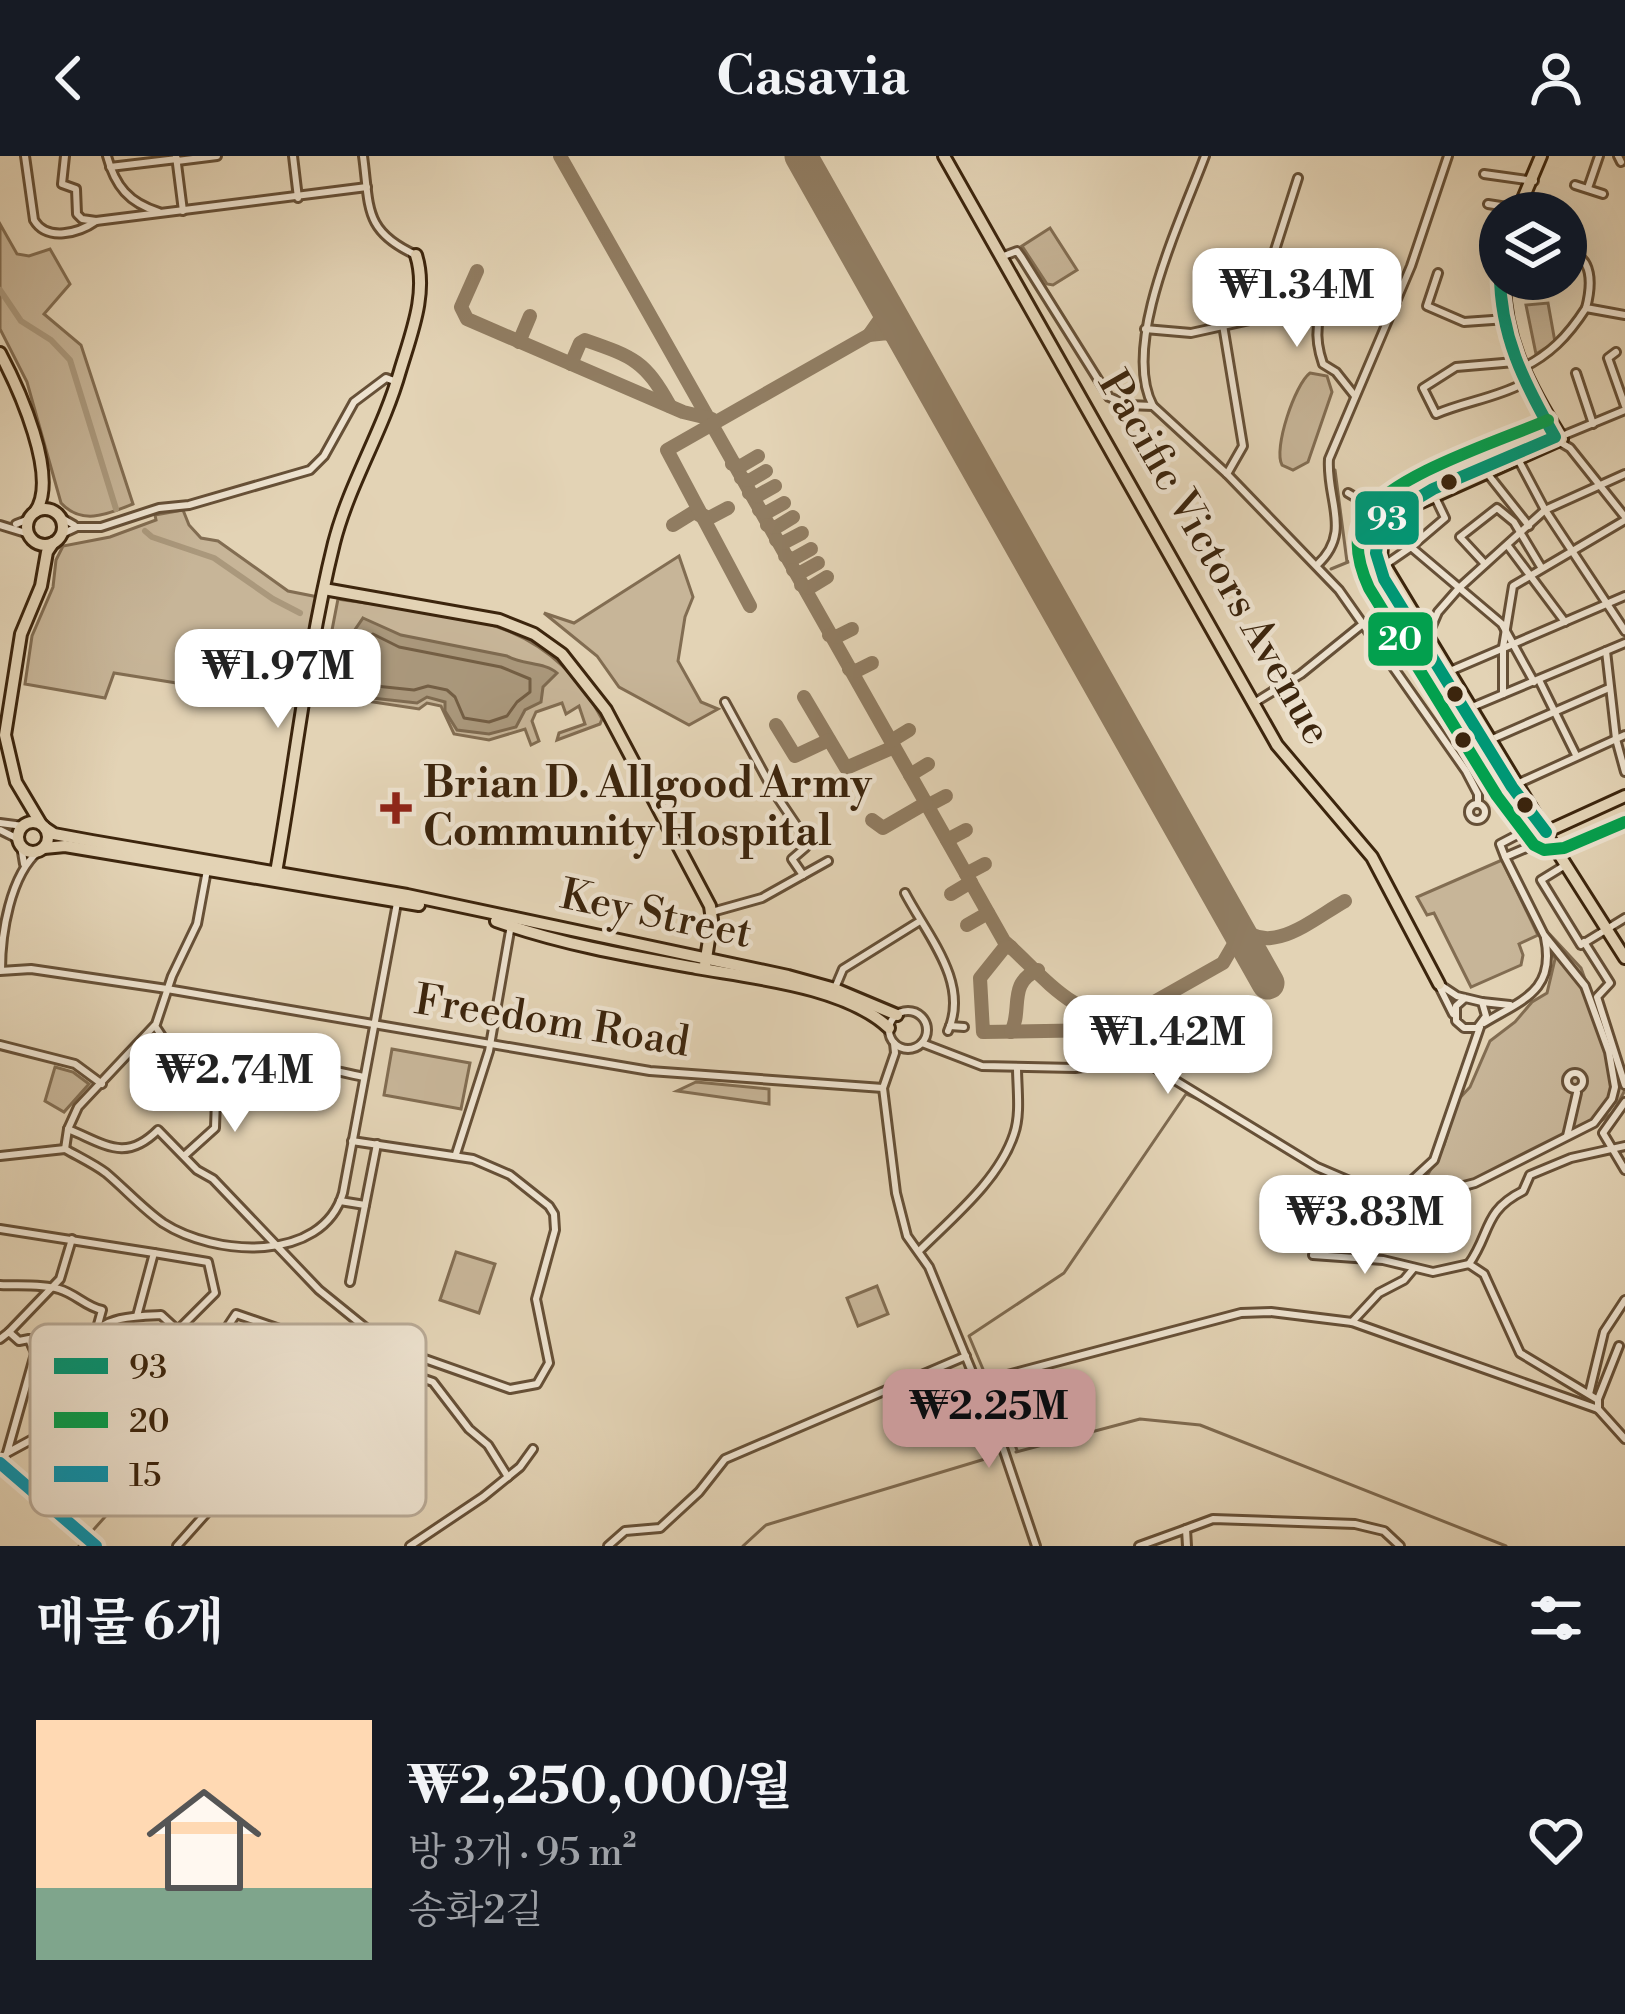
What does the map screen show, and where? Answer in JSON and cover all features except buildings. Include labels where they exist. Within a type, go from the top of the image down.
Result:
[{"type":"main road","name":"Pacific Victors Avenue","points":[[945,156],[1277,745],[1372,857],[1439,984]]},
{"type":"main road","points":[[1528,192],[1543,156]]},
{"type":"main road","points":[[276,877],[335,538],[381,433],[397,382],[418,307],[416,255]]},
{"type":"main road","points":[[1503,300],[1522,384],[1561,440]]},
{"type":"main road","points":[[1505,300],[1505,319]]},
{"type":"main road","points":[[0,353],[23,400],[46,500],[57,514],[57,538],[21,634],[5,735],[13,774],[30,808],[29,831],[48,836],[42,849]]},
{"type":"main road","points":[[1518,367],[1561,440]]},
{"type":"main road","points":[[1561,440],[1387,516],[1378,531],[1375,552],[1512,787],[1568,863],[1625,958]]},
{"type":"main road","points":[[1381,568],[1385,526],[1399,512],[1517,457]]},
{"type":"main road","points":[[43,472],[42,502],[32,516],[43,574]]},
{"type":"main road","points":[[32,516],[44,509],[57,514]]},
{"type":"main road","points":[[33,538],[57,538]]},
{"type":"main road","points":[[325,589],[499,620],[534,634],[562,654],[606,710],[712,913],[705,965]]},
{"type":"main road","points":[[1468,709],[1546,832]]},
{"type":"main road","points":[[1546,832],[1560,831],[1625,799]]},
{"type":"main road","name":"Key Street","points":[[276,877],[65,846],[29,852],[29,831],[398,898],[833,994],[897,1015]]},
{"type":"main road","name":"Key Street","points":[[833,994],[889,1028]]},
{"type":"street","points":[[25,156],[29,199],[39,229],[51,234],[79,230],[96,220]]},
{"type":"street","points":[[65,156],[62,184],[76,189],[77,214],[82,219],[367,187]]},
{"type":"street","points":[[107,156],[125,194],[163,213]]},
{"type":"street","points":[[110,167],[217,156]]},
{"type":"street","points":[[293,156],[298,198]]},
{"type":"street","points":[[363,156],[371,221],[397,246],[416,255]]},
{"type":"street","points":[[1204,156],[1151,297],[1145,329],[1147,394],[1153,406],[1317,565],[1364,623],[1466,771],[1478,804]]},
{"type":"street","points":[[1317,565],[1337,537],[1328,459],[1396,302],[1448,156]]},
{"type":"street","points":[[1588,188],[1599,156]]},
{"type":"street","points":[[177,159],[183,211]]},
{"type":"street","points":[[1484,174],[1533,181]]},
{"type":"street","points":[[1145,329],[1191,333],[1274,316],[1275,250],[1298,178]]},
{"type":"street","points":[[1574,185],[1603,194]]},
{"type":"street","points":[[1001,257],[1017,251],[1109,397],[1128,405],[1153,406]]},
{"type":"street","points":[[1275,262],[1396,302]]},
{"type":"street","points":[[1522,384],[1436,414],[1423,388],[1456,367],[1518,367],[1562,342],[1586,308],[1591,281],[1587,268]]},
{"type":"street","points":[[1438,273],[1427,306],[1464,322],[1505,319]]},
{"type":"street","points":[[1332,281],[1315,331],[1318,350],[1323,364],[1354,395]]},
{"type":"street","points":[[1586,308],[1625,315]]},
{"type":"street","points":[[1223,325],[1243,446],[1227,474]]},
{"type":"street","points":[[1503,694],[1503,647],[1513,586],[1625,518],[1561,440],[1625,408],[1608,358],[1616,352]]},
{"type":"street","points":[[1576,373],[1593,424]]},
{"type":"street","points":[[57,538],[84,527],[189,505],[310,470],[324,456],[355,402],[386,378],[397,382]]},
{"type":"street","points":[[1517,457],[1545,510],[1625,631]]},
{"type":"street","points":[[1487,472],[1528,526]]},
{"type":"street","points":[[1421,634],[1431,628],[1459,588],[1545,510],[1625,474]]},
{"type":"street","points":[[1381,568],[1445,518],[1433,493]]},
{"type":"street","points":[[1348,494],[1387,516]]},
{"type":"street","points":[[1486,565],[1460,536],[1497,508],[1508,515],[1541,567]]},
{"type":"street","points":[[57,514],[84,527]]},
{"type":"street","points":[[0,525],[32,516]]},
{"type":"street","points":[[0,525],[33,538]]},
{"type":"street","points":[[1368,530],[1366,546],[1375,552]]},
{"type":"street","points":[[1508,545],[1564,622]]},
{"type":"street","points":[[1411,547],[1505,631],[1576,755]]},
{"type":"street","points":[[1446,673],[1625,596]]},
{"type":"street","points":[[1254,703],[1301,674],[1364,623]]},
{"type":"street","points":[[1468,709],[1625,643]]},
{"type":"street","points":[[1606,651],[1616,739],[1625,772]]},
{"type":"street","points":[[1490,740],[1609,688]]},
{"type":"street","points":[[725,702],[775,793],[806,838],[806,848],[792,859],[802,875]]},
{"type":"street","points":[[1517,784],[1625,735]]},
{"type":"street","points":[[0,827],[29,831],[23,873],[10,904],[1,971]]},
{"type":"street","points":[[895,1053],[926,1040],[972,1064],[1075,1068],[1142,1060],[1317,1167],[1352,1182],[1448,1190],[1475,1183],[1603,1115],[1612,1099],[1613,1070],[1585,986],[1544,935],[1505,857],[1500,844],[1521,833],[1546,832],[1545,840],[1505,857]]},
{"type":"street","points":[[23,873],[42,849]]},
{"type":"street","points":[[712,913],[762,898],[828,861]]},
{"type":"street","points":[[1568,863],[1541,880],[1581,945],[1625,919]]},
{"type":"street","points":[[65,1149],[78,1107],[155,1026],[197,924],[207,869]]},
{"type":"street","points":[[904,893],[955,988],[956,1008],[949,1029],[964,1027]]},
{"type":"street","points":[[0,1156],[65,1149],[101,1169],[161,1221],[209,1240],[280,1247],[321,1228],[334,1216],[340,1201],[398,898]]},
{"type":"street","points":[[833,994],[843,969],[920,921]]},
{"type":"street","points":[[456,1154],[490,1045],[512,923]]},
{"type":"street","points":[[1456,1021],[1467,1029],[1482,1025],[1534,993],[1549,958],[1544,935]]},
{"type":"street","points":[[1584,943],[1610,983],[1597,997],[1625,1085]]},
{"type":"street","name":"Freedom Road","points":[[1,971],[31,969],[167,989],[650,1071],[883,1088]]},
{"type":"street","points":[[1439,984],[1465,998],[1513,1005]]},
{"type":"street","points":[[1439,984],[1469,1056]]},
{"type":"street","points":[[1456,1021],[1456,1006],[1465,998]]},
{"type":"street","points":[[1395,1187],[1418,1177],[1434,1160],[1486,1012],[1482,1002]]},
{"type":"street","points":[[926,1040],[926,1023],[918,1014],[897,1015],[889,1028],[895,1053],[883,1088],[896,1193],[907,1236],[926,1261],[966,1356],[984,1380],[1035,1544]]},
{"type":"street","points":[[155,1026],[197,1083],[216,1099],[241,1102],[301,1069],[364,1077]]},
{"type":"street","points":[[894,1043],[904,1049]]},
{"type":"street","points":[[0,1045],[75,1064],[102,1084]]},
{"type":"street","points":[[918,1252],[968,1201],[1011,1140],[1017,1067]]},
{"type":"street","points":[[1567,1136],[1577,1092]]},
{"type":"street","points":[[184,1156],[215,1128],[216,1099]]},
{"type":"street","points":[[1625,1102],[1604,1128],[1604,1137],[1625,1171]]},
{"type":"street","points":[[72,1131],[119,1150],[145,1143],[158,1130],[319,1290],[361,1324]]},
{"type":"street","points":[[352,1141],[440,1147],[511,1174],[554,1214],[555,1230],[536,1299],[549,1363],[544,1376],[531,1387],[511,1389],[426,1359]]},
{"type":"street","points":[[350,1282],[377,1144]]},
{"type":"street","points":[[1469,1264],[1481,1247],[1481,1234],[1490,1217],[1506,1199],[1523,1190],[1530,1175],[1571,1158],[1625,1146]]},
{"type":"street","points":[[340,1201],[365,1205]]},
{"type":"street","points":[[0,1229],[208,1262],[215,1293],[184,1324]]},
{"type":"street","points":[[0,1339],[54,1287],[65,1270],[72,1239]]},
{"type":"street","points":[[137,1316],[154,1253]]},
{"type":"street","points":[[1313,1255],[1445,1271],[1455,1264],[1469,1264],[1484,1274],[1520,1353],[1589,1394],[1625,1437]]},
{"type":"street","points":[[1352,1322],[1379,1293],[1405,1280],[1414,1268]]},
{"type":"street","points":[[0,1285],[54,1287],[76,1295],[91,1308],[102,1310],[98,1324]]},
{"type":"street","points":[[1589,1394],[1604,1332],[1625,1300]]},
{"type":"street","points":[[984,1380],[1240,1313],[1270,1312],[1352,1322],[1598,1405]]},
{"type":"street","points":[[229,1324],[236,1314],[264,1324]]},
{"type":"street","points":[[110,1324],[161,1315],[170,1324]]},
{"type":"street","points":[[9,1332],[19,1341],[30,1342]]},
{"type":"street","points":[[1598,1405],[1619,1346]]},
{"type":"street","points":[[608,1546],[625,1531],[659,1528],[699,1492],[725,1460],[966,1356]]},
{"type":"street","points":[[30,1372],[7,1454],[0,1463],[30,1489]]},
{"type":"street","points":[[426,1380],[488,1445],[508,1477]]},
{"type":"street","points":[[7,1454],[30,1441]]},
{"type":"street","points":[[410,1546],[442,1528],[508,1477],[533,1449]]},
{"type":"street","points":[[62,1516],[94,1544]]},
{"type":"street","points":[[177,1546],[204,1516]]},
{"type":"street","points":[[1139,1546],[1213,1520],[1355,1524],[1384,1531],[1400,1546]]},
{"type":"street","points":[[1186,1529],[1186,1546]]},
{"type":"shaded area","points":[[0,224],[17,254],[29,256],[50,249],[70,284],[44,314],[81,345],[133,504],[86,516],[61,503],[27,382],[0,329]]},
{"type":"shaded area","points":[[1050,228],[1077,270],[1053,285],[1047,284],[1022,246]]},
{"type":"shaded area","points":[[1548,303],[1555,342],[1536,354],[1526,305]]},
{"type":"shaded area","points":[[1310,373],[1327,376],[1332,392],[1308,462],[1293,470],[1282,465],[1280,445],[1292,403]]},
{"type":"shaded area","points":[[183,510],[201,538],[218,541],[288,591],[318,597],[301,698],[282,700],[114,673],[105,698],[25,684],[32,636],[53,587],[63,546],[110,537],[156,520],[155,515]]},
{"type":"shaded area","points":[[679,556],[693,597],[678,661],[701,702],[718,709],[689,725],[619,687],[597,656],[544,613],[574,623]]},
{"type":"shaded area","points":[[338,599],[454,615],[522,637],[552,656],[578,683],[602,719],[600,724],[557,740],[559,733],[585,724],[579,706],[566,714],[562,703],[536,712],[532,721],[539,741],[531,745],[525,729],[489,740],[454,734],[441,706],[427,703],[419,709],[334,696],[321,687]]},
{"type":"shaded area","points":[[1502,860],[1538,935],[1519,944],[1521,965],[1471,987],[1434,913],[1427,915],[1417,897]]},
{"type":"shaded area","points":[[1543,927],[1581,968],[1625,1090],[1613,1113],[1589,1129],[1466,1191],[1431,1197],[1426,1178],[1444,1145],[1458,1100],[1470,1087],[1490,1041],[1547,993],[1555,959]]},
{"type":"shaded area","points":[[392,1049],[470,1063],[461,1109],[384,1095]]},
{"type":"shaded area","points":[[55,1067],[89,1084],[64,1112],[45,1101]]},
{"type":"shaded area","points":[[696,1082],[769,1089],[769,1104],[677,1091]]},
{"type":"shaded area","points":[[456,1252],[495,1264],[479,1313],[440,1300]]},
{"type":"shaded area","points":[[877,1286],[888,1314],[858,1326],[847,1298]]},
{"type":"water","points":[[363,618],[401,635],[507,656],[557,673],[543,687],[541,702],[525,710],[516,727],[489,734],[457,730],[445,702],[427,697],[417,703],[354,696],[349,684],[352,634]]},
{"type":"waterway","points":[[0,290],[21,321],[51,340],[70,360],[116,509]]},
{"type":"waterway","points":[[1335,470],[1347,562]]},
{"type":"waterway","points":[[145,531],[214,558],[300,613]]},
{"type":"waterway","points":[[1331,569],[1353,560]]},
{"type":"waterway","points":[[1017,1450],[969,1336],[1064,1273],[1186,1094],[1206,1103]]},
{"type":"waterway","points":[[1016,1452],[1140,1419],[1200,1425],[1506,1546]]},
{"type":"waterway","points":[[743,1546],[766,1525],[995,1456]]},
{"type":"waterway","points":[[79,1546],[106,1516]]},
{"type":"taxiway","points":[[560,156],[1004,941],[1077,1004],[1112,1016],[1131,1015],[1223,963],[1237,939],[1232,914]]},
{"type":"taxiway","points":[[477,271],[461,307],[467,319],[683,412],[712,419]]},
{"type":"taxiway","points":[[877,292],[881,318],[869,335],[888,333],[909,348]]},
{"type":"taxiway","points":[[519,342],[530,316]]},
{"type":"taxiway","points":[[750,606],[667,450],[869,335]]},
{"type":"taxiway","points":[[571,364],[585,340],[615,351],[645,370],[670,406]]},
{"type":"taxiway","points":[[732,464],[741,466],[758,456]]},
{"type":"taxiway","points":[[741,478],[749,481],[766,471]]},
{"type":"taxiway","points":[[749,493],[757,496],[775,486]]},
{"type":"taxiway","points":[[759,510],[766,513],[784,503]]},
{"type":"taxiway","points":[[700,514],[709,518],[728,508]]},
{"type":"taxiway","points":[[673,525],[694,512],[701,516]]},
{"type":"taxiway","points":[[767,525],[775,528],[793,517]]},
{"type":"taxiway","points":[[776,540],[783,543],[802,533]]},
{"type":"taxiway","points":[[785,556],[793,559],[811,549]]},
{"type":"taxiway","points":[[793,570],[800,573],[818,563]]},
{"type":"taxiway","points":[[801,585],[809,588],[827,577]]},
{"type":"taxiway","points":[[829,635],[836,637],[852,629]]},
{"type":"taxiway","points":[[849,669],[856,671],[872,663]]},
{"type":"taxiway","points":[[804,697],[846,768],[894,747]]},
{"type":"taxiway","points":[[776,725],[795,756],[829,740]]},
{"type":"taxiway","points":[[891,741],[909,730]]},
{"type":"taxiway","points":[[910,775],[928,764]]},
{"type":"taxiway","points":[[927,806],[946,796]]},
{"type":"taxiway","points":[[872,820],[883,828],[926,803]]},
{"type":"taxiway","points":[[947,840],[966,830]]},
{"type":"taxiway","points":[[966,874],[985,864]]},
{"type":"taxiway","points":[[951,894],[971,882]]},
{"type":"taxiway","points":[[1238,923],[1250,934],[1276,937],[1345,901]]},
{"type":"taxiway","points":[[967,925],[988,913]]},
{"type":"taxiway","points":[[1011,947],[1004,948],[980,978],[983,1032],[1103,1030],[1127,1018]]},
{"type":"taxiway","points":[[1011,1032],[1022,982],[1038,970]]},
{"type":"runway","points":[[801,156],[1268,983]]},
{"type":"transit line","name":"93","points":[[1502,300],[1516,357],[1555,437],[1433,489],[1390,515],[1380,526],[1376,553],[1384,579],[1512,787],[1546,832]]},
{"type":"transit line","name":"20","points":[[1548,420],[1422,473],[1378,501],[1361,525],[1360,562],[1369,588],[1497,796],[1534,845],[1544,850],[1564,848],[1625,822]]},
{"type":"transit line","name":"15","points":[[0,1463],[30,1489]]},
{"type":"transit line","name":"15","points":[[61,1516],[96,1546]]},
{"type":"place","name":"Brian D. Allgood Army Community Hospital","points":[[396,808]]}]
